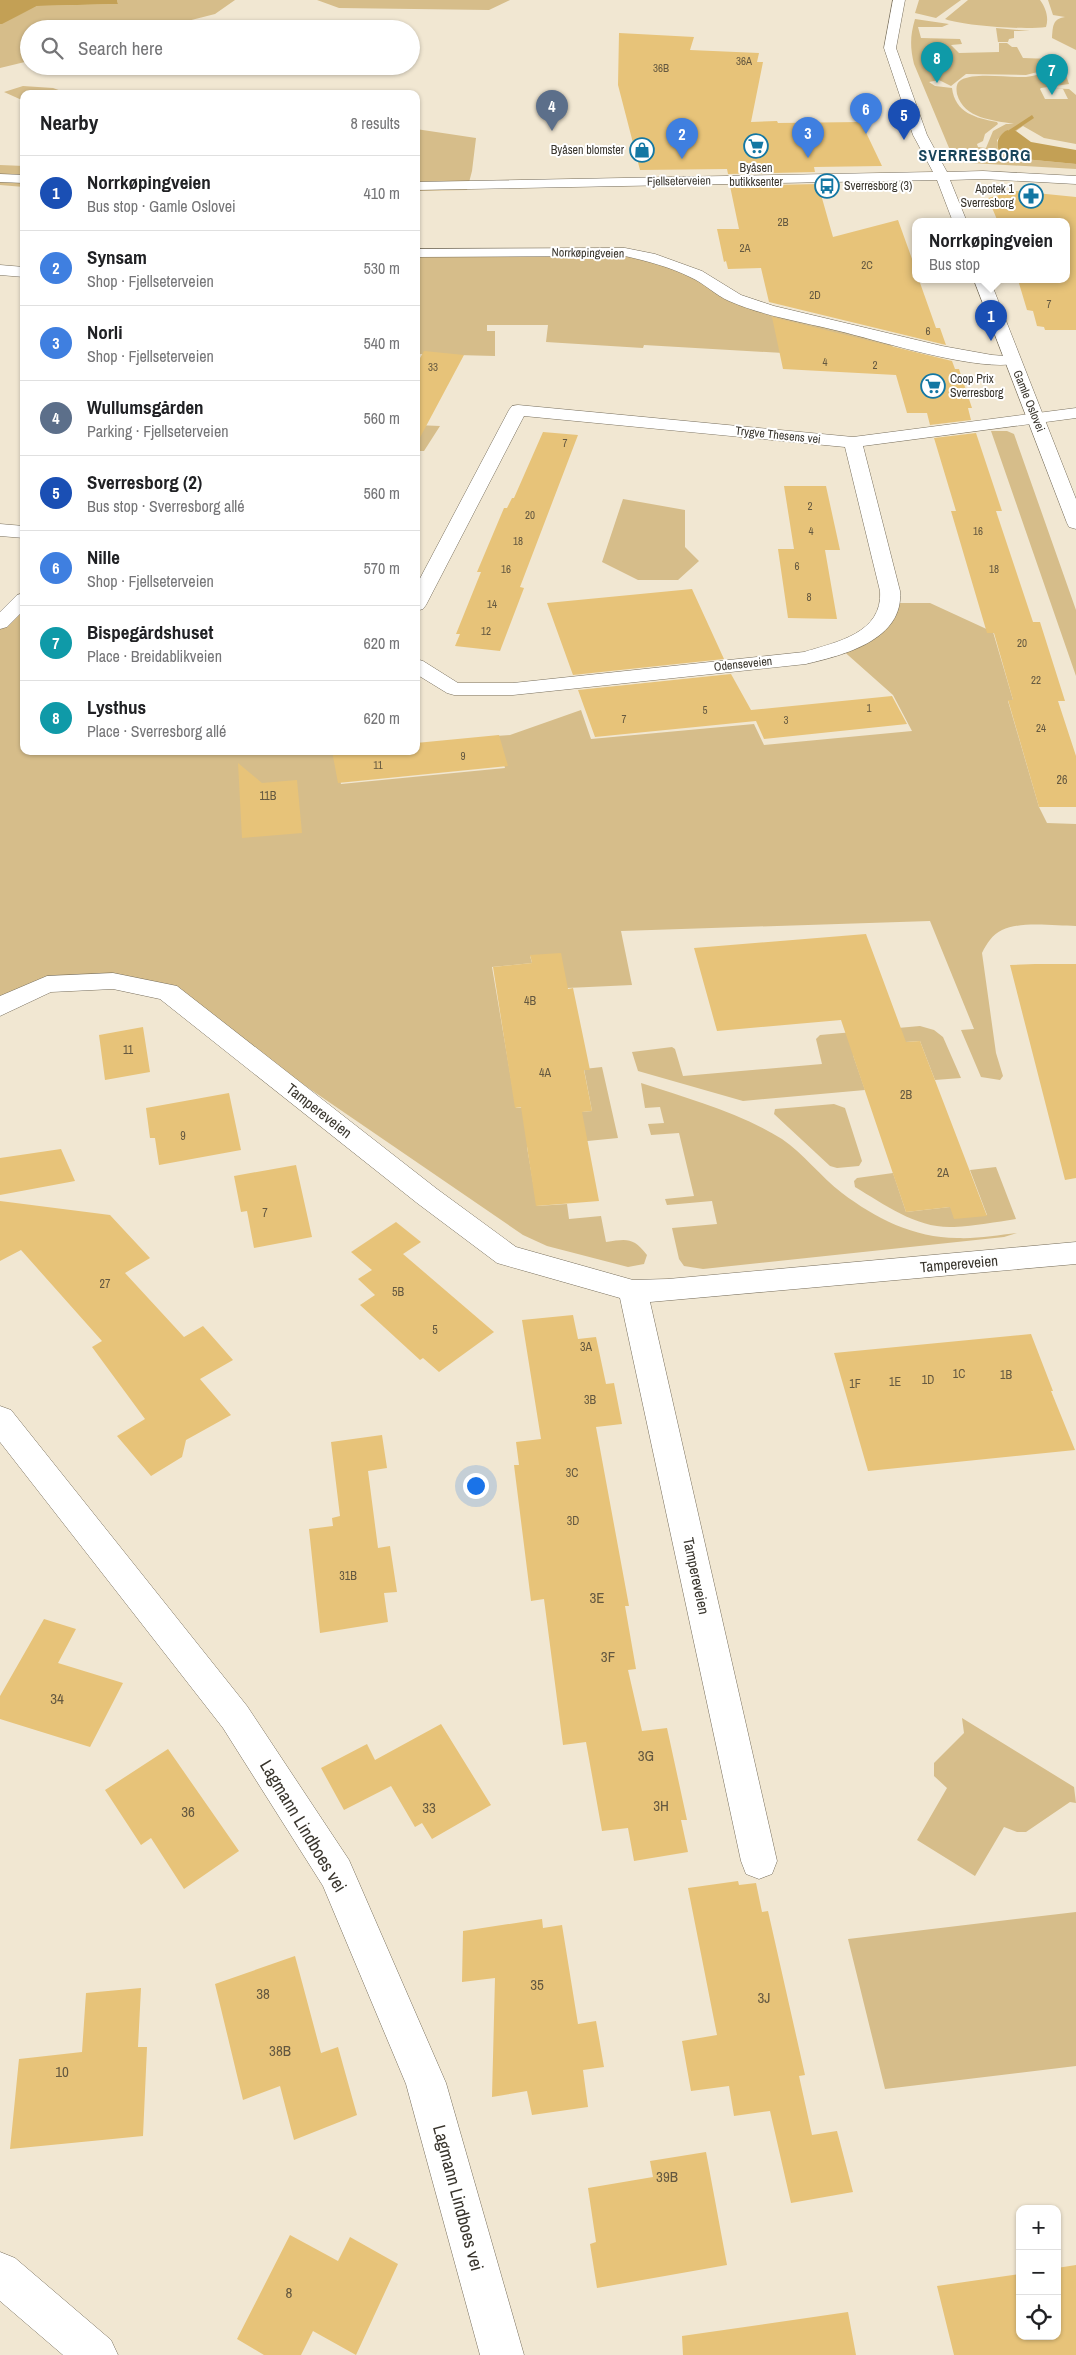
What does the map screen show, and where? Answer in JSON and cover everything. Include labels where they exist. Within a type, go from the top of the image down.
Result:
[{"type":"street","points":[[899,0],[890,48],[920,134],[942,176],[958,218]]},
{"type":"street","name":"Fjellseterveien","points":[[420,186],[983,175],[1076,180]]},
{"type":"street","points":[[0,178],[20,180]]},
{"type":"street","name":"Norrkøpingveien","points":[[420,254],[625,252],[650,257],[696,274],[735,298],[770,310],[942,351],[992,360],[1012,360]]},
{"type":"street","points":[[0,270],[20,272]]},
{"type":"street","name":"Gamle Oslovei","points":[[983,283],[1076,523]]},
{"type":"street","name":"Trygve Thesens vei","points":[[420,597],[518,410],[853,442],[1076,413]]},
{"type":"street","name":"Odenseveien","points":[[420,668],[454,689],[513,689],[806,658],[858,641],[880,624],[888,614],[890,592],[853,442]]},
{"type":"street","points":[[0,530],[20,532]]},
{"type":"street","points":[[0,623],[20,603]]},
{"type":"street","name":"Tampereveien","points":[[0,1008],[11,1000],[47,984],[113,981],[168,992],[427,1196],[507,1255],[633,1291],[686,1288],[1076,1253]]},
{"type":"street","name":"Tampereveien","points":[[633,1291],[759,1862]]},
{"type":"street","name":"Lagmann Lindboes vei","points":[[0,1419],[235,1717],[336,1872],[426,2083],[502,2355]]},
{"type":"street","points":[[0,2273],[96,2355]]},
{"type":"shaded area","points":[[0,0],[117,0],[118,4],[37,6],[0,24]]},
{"type":"shaded area","points":[[117,0],[235,0],[215,14],[191,20],[20,20],[20,63],[0,68],[0,24],[37,6],[118,4]]},
{"type":"shaded area","points":[[317,0],[510,0],[489,10],[339,8]]},
{"type":"shaded area","points":[[919,0],[961,0],[936,18],[915,13]]},
{"type":"shaded area","points":[[968,0],[1040,0],[1046,13],[1046,27],[995,27],[966,24],[945,19]]},
{"type":"shaded area","points":[[1048,0],[1076,0],[1076,50],[1052,38],[1055,22],[1065,17],[1053,15]]},
{"type":"shaded area","points":[[915,19],[949,24],[942,27],[918,27],[921,38],[960,39],[962,44],[951,45],[959,53],[999,52],[999,43],[1007,43],[1012,47],[1017,47],[1023,58],[1052,59],[1054,56],[1059,56],[1062,61],[1061,66],[1026,75],[966,74],[951,86],[939,80],[929,82],[935,86],[952,88],[957,103],[968,113],[982,119],[997,122],[998,124],[985,134],[983,141],[977,144],[978,147],[986,148],[993,131],[1006,124],[1014,124],[980,117],[966,109],[957,94],[959,81],[975,76],[1026,77],[1064,69],[1069,84],[1040,89],[1045,99],[1068,99],[1063,89],[1047,88],[1069,89],[1076,95],[1076,144],[1044,138],[1023,126],[1016,131],[1007,130],[997,140],[998,151],[1002,157],[1076,164],[1076,169],[971,163],[952,155],[914,64],[911,42]]},
{"type":"shaded area","points":[[996,28],[1030,31],[1014,31],[1014,38],[1009,39],[1008,42],[998,42]]},
{"type":"shaded area","points":[[23,86],[59,90],[20,90],[20,99],[4,92]]},
{"type":"shaded area","points":[[420,130],[476,138],[472,171],[467,190],[420,191]]},
{"type":"shaded area","points":[[1007,130],[1016,131],[1031,142],[1076,150],[1076,164],[1002,157],[998,149],[998,142]]},
{"type":"shaded area","points":[[0,165],[20,166],[20,187],[0,185]]},
{"type":"shaded area","points":[[420,253],[613,254],[664,261],[769,309],[883,336],[899,354],[800,354],[644,345],[643,348],[546,342],[548,325],[487,325],[487,331],[495,331],[495,356],[420,354]]},
{"type":"shaded area","points":[[420,425],[440,426],[424,451],[420,451]]},
{"type":"shaded area","points":[[991,431],[1007,431],[1014,434],[1076,610],[1076,676]]},
{"type":"shaded area","points":[[623,499],[685,510],[685,547],[699,561],[678,580],[638,580],[602,562]]},
{"type":"shaded area","points":[[20,603],[20,755],[335,755],[341,784],[505,768],[496,736],[510,735],[581,710],[591,739],[754,724],[764,745],[912,731],[893,695],[840,648],[858,641],[891,603],[930,603],[993,632],[1013,700],[1008,701],[1039,807],[1047,823],[1076,824],[1076,926],[1028,925],[1010,927],[998,932],[982,953],[996,1053],[1003,1076],[1000,1080],[981,1077],[961,1030],[974,1029],[930,921],[621,931],[632,985],[567,988],[530,956],[532,963],[492,967],[516,1108],[557,1104],[560,1114],[592,1111],[584,1069],[602,1067],[618,1138],[527,1147],[537,1206],[567,1204],[569,1219],[601,1216],[606,1242],[625,1240],[633,1242],[647,1255],[644,1264],[628,1267],[547,1246],[523,1235],[168,992],[47,984],[0,1008],[0,623]]},
{"type":"shaded area","points":[[920,1026],[934,1030],[943,1037],[961,1078],[935,1080],[920,1041],[891,1043],[894,1052],[853,1055],[865,1090],[743,1101],[638,1071],[632,1052],[672,1047],[675,1049],[683,1076],[822,1064],[816,1039],[820,1035]]},
{"type":"shaded area","points":[[641,1083],[713,1107],[766,1129],[790,1145],[842,1193],[868,1211],[896,1225],[941,1237],[972,1238],[1017,1233],[1004,1237],[703,1269],[684,1266],[679,1259],[672,1228],[717,1224],[712,1201],[667,1205],[665,1199],[694,1196],[679,1133],[651,1135],[648,1124],[664,1123],[660,1107],[645,1108]]},
{"type":"shaded area","points":[[834,1104],[845,1108],[862,1161],[859,1166],[837,1168],[830,1166],[774,1114],[775,1109]]},
{"type":"shaded area","points":[[996,1167],[1016,1219],[970,1226],[941,1227],[902,1215],[855,1187],[854,1181],[857,1178],[893,1173],[906,1212],[950,1207],[987,1215],[970,1170]]},
{"type":"shaded area","points":[[962,1718],[1074,1787],[1076,1803],[1070,1802],[1026,1832],[1017,1832],[1004,1827],[975,1876],[917,1840],[947,1788],[934,1776],[934,1763],[964,1733]]},
{"type":"shaded area","points":[[1076,1912],[1076,2066],[885,2089],[848,1939]]},
{"type":"building","points":[[619,33],[694,37],[690,50],[759,53],[757,62],[763,62],[751,122],[861,122],[882,166],[814,167],[815,172],[728,174],[727,169],[640,170],[618,85]]},
{"type":"building","points":[[818,184],[833,237],[898,220],[912,259],[912,283],[920,283],[936,328],[940,328],[946,345],[769,302],[761,268],[728,269],[726,261],[724,262],[717,229],[739,229],[730,186]]},
{"type":"building","points":[[1015,191],[1076,197],[1076,330],[1045,330],[1044,327],[1037,326],[1033,311],[1027,310],[1019,283],[1070,283],[1070,218],[996,218],[988,198]]},
{"type":"building","points":[[772,317],[952,361],[955,369],[959,369],[972,408],[968,408],[971,420],[930,425],[927,413],[907,413],[896,375],[783,369]]},
{"type":"building","points":[[424,351],[464,355],[420,438],[420,358]]},
{"type":"building","points":[[543,432],[578,435],[520,587],[524,588],[500,651],[455,646],[460,634],[456,634],[481,572],[477,572],[504,508],[507,508],[512,498],[514,498]]},
{"type":"building","points":[[976,433],[1002,511],[996,511],[1033,622],[1040,622],[1065,701],[1058,701],[1076,756],[1076,807],[1039,807],[1008,700],[1013,700],[994,633],[987,633],[951,511],[956,511],[934,438]]},
{"type":"building","points":[[784,486],[826,486],[840,550],[825,550],[837,619],[788,618],[778,549],[794,549]]},
{"type":"building","points":[[692,589],[724,659],[573,675],[547,603]]},
{"type":"building","points":[[731,674],[751,710],[892,696],[907,724],[764,739],[756,721],[595,737],[578,690]]},
{"type":"building","points":[[499,735],[508,766],[338,783],[333,755],[420,755],[420,743]]},
{"type":"building","points":[[238,763],[262,783],[297,780],[302,833],[242,838]]},
{"type":"building","points":[[866,934],[906,1042],[920,1041],[987,1216],[954,1219],[950,1207],[906,1212],[841,1020],[717,1031],[694,948]]},
{"type":"building","points":[[561,953],[568,989],[573,988],[590,1070],[584,1070],[592,1111],[582,1112],[599,1201],[536,1206],[521,1107],[515,1108],[493,967],[532,963],[530,955]]},
{"type":"building","points":[[1076,964],[1076,1178],[1065,1180],[1010,965]]},
{"type":"building","points":[[143,1027],[150,1072],[105,1080],[99,1035]]},
{"type":"building","points":[[229,1093],[241,1150],[159,1165],[155,1138],[150,1138],[146,1108]]},
{"type":"building","points":[[61,1149],[75,1181],[0,1195],[0,1158]]},
{"type":"building","points":[[296,1165],[312,1237],[254,1248],[247,1211],[241,1212],[234,1176]]},
{"type":"building","points":[[0,1201],[110,1215],[150,1258],[125,1273],[184,1337],[203,1326],[233,1360],[200,1379],[231,1415],[186,1440],[182,1457],[151,1476],[117,1436],[145,1419],[92,1347],[102,1341],[21,1250],[0,1261]]},
{"type":"building","points":[[396,1222],[421,1242],[403,1254],[494,1332],[439,1372],[423,1358],[420,1360],[360,1305],[375,1295],[358,1279],[372,1270],[351,1252]]},
{"type":"building","points":[[573,1315],[578,1339],[596,1337],[606,1384],[614,1383],[622,1424],[596,1427],[629,1606],[625,1606],[636,1669],[628,1670],[642,1731],[667,1728],[687,1820],[681,1820],[688,1852],[634,1861],[628,1828],[602,1831],[586,1742],[563,1745],[544,1599],[531,1601],[514,1465],[519,1465],[516,1442],[541,1439],[522,1320]]},
{"type":"building","points":[[1031,1334],[1053,1391],[1051,1391],[1075,1450],[868,1471],[834,1353]]},
{"type":"building","points":[[382,1435],[387,1468],[368,1471],[378,1548],[390,1546],[397,1592],[384,1593],[388,1622],[320,1633],[309,1529],[333,1526],[332,1518],[340,1516],[331,1442]]},
{"type":"building","points":[[44,1619],[76,1629],[58,1663],[123,1683],[90,1747],[0,1719],[0,1696]]},
{"type":"building","points":[[441,1724],[491,1805],[432,1839],[422,1823],[415,1827],[391,1786],[344,1810],[321,1768],[367,1744],[375,1760]]},
{"type":"building","points":[[168,1749],[239,1851],[184,1889],[151,1838],[141,1845],[105,1790]]},
{"type":"building","points":[[738,1881],[739,1885],[756,1883],[762,1912],[768,1911],[805,2075],[799,2076],[812,2135],[837,2131],[853,2192],[791,2203],[770,2111],[734,2116],[729,2086],[691,2091],[682,2041],[717,2035],[688,1888]]},
{"type":"building","points":[[542,1919],[543,1928],[562,1925],[578,2024],[596,2021],[604,2067],[583,2070],[588,2107],[532,2115],[527,2091],[492,2097],[495,1978],[462,1982],[463,1931]]},
{"type":"building","points":[[295,1956],[321,2053],[338,2047],[357,2115],[294,2140],[280,2086],[243,2100],[215,1984]]},
{"type":"building","points":[[141,1988],[138,2047],[147,2047],[143,2136],[10,2149],[19,2059],[82,2052],[86,1993]]},
{"type":"building","points":[[706,2152],[727,2265],[597,2288],[590,2244],[596,2242],[588,2188],[653,2177],[650,2161]]},
{"type":"building","points":[[290,2235],[338,2261],[350,2237],[398,2264],[356,2355],[313,2331],[301,2355],[264,2355],[237,2339]]},
{"type":"building","points":[[1076,2265],[1076,2355],[954,2355],[937,2286],[1016,2275],[1016,2340],[1061,2340],[1061,2267]]},
{"type":"building","points":[[848,2312],[856,2355],[683,2355],[682,2336]]},
{"type":"waterway","points":[[1011,131],[1032,117]]},
{"type":"place","name":"Lysthus","points":[[937,83]]},
{"type":"place","name":"Bispegårdshuset","points":[[1052,95]]},
{"type":"place","name":"Wullumsgården","points":[[552,131]]},
{"type":"place","name":"Nille","points":[[866,134]]},
{"type":"place","name":"Sverresborg (2)","points":[[904,140]]},
{"type":"place","name":"Byåsen butikksenter","points":[[756,146]]},
{"type":"place","name":"Byåsen blomster","points":[[642,150]]},
{"type":"place","name":"Norli","points":[[808,158]]},
{"type":"place","name":"Synsam","points":[[682,159]]},
{"type":"place","name":"Sverresborg (3)","points":[[827,186]]},
{"type":"place","name":"Apotek 1 Sverresborg","points":[[1031,196]]},
{"type":"place","name":"Norrkøpingveien","points":[[991,341]]},
{"type":"place","name":"Coop Prix Sverresborg","points":[[933,386]]},
{"type":"district","name":"SVERRESBORG","points":[[975,155]]}]
